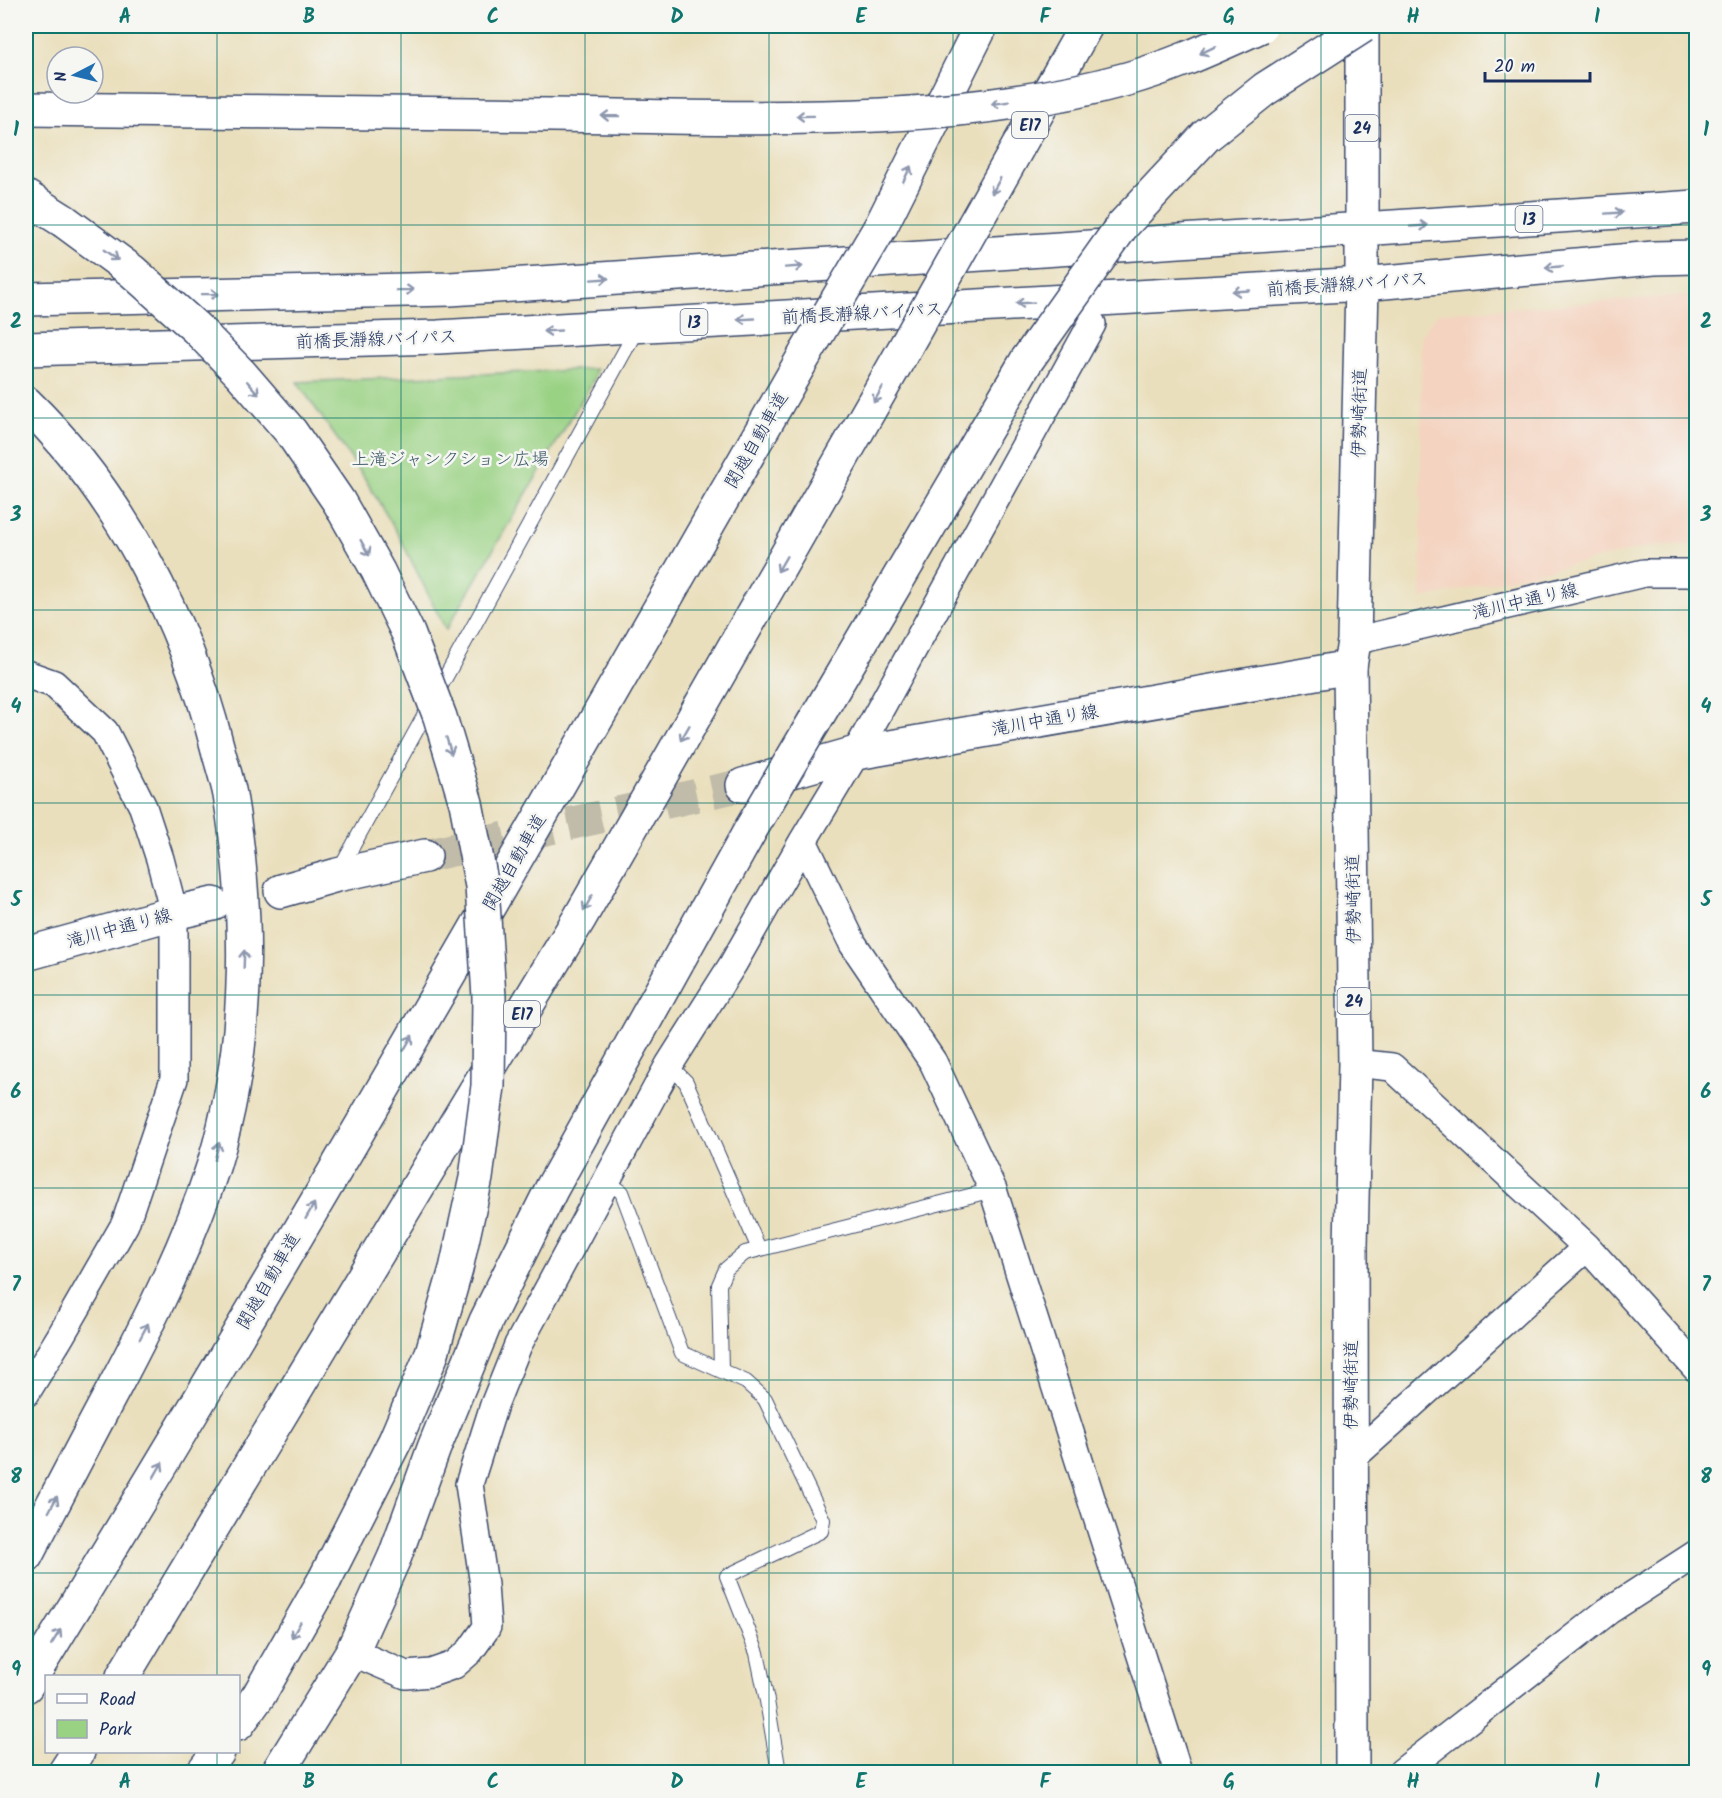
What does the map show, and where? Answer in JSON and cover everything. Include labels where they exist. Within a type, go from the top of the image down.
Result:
[{"type":"main road","name":"関越自動車道","points":[[26,1686],[143,1495],[501,886],[806,352],[881,226],[981,26]]},
{"type":"main road","name":"E17","points":[[124,1675],[579,919],[908,344],[1086,26]]},
{"type":"main road","points":[[26,110],[731,117],[894,114],[995,104],[1078,90],[1129,78],[1199,54],[1262,26]]},
{"type":"main road","points":[[278,1773],[352,1652],[395,1556],[434,1448],[486,1321],[552,1188],[751,829],[1027,360],[1122,226],[1206,136],[1265,89],[1362,26]]},
{"type":"main road","name":"伊勢崎街道","points":[[1352,1773],[1351,1246],[1355,1063],[1352,654],[1362,284],[1362,26]]},
{"type":"main road","points":[[26,197],[64,221],[132,271],[211,344],[241,374],[291,432],[339,502],[378,571],[408,633],[440,717],[466,803],[480,876],[489,997],[488,1075],[476,1178],[456,1269],[431,1356],[395,1441],[325,1579],[259,1695],[240,1721]]},
{"type":"main road","name":"13","points":[[26,298],[450,289],[1696,207]]},
{"type":"main road","name":"前橋長瀞線バイパス","points":[[26,349],[438,337],[639,326],[1362,284],[1654,258],[1696,257]]},
{"type":"main road","points":[[26,1556],[152,1317],[192,1228],[214,1162],[232,1094],[242,1019],[244,949],[238,859],[229,793],[209,714],[184,646],[151,573],[115,512],[72,454],[28,405]]},
{"type":"main road","name":"滝川中通り線","points":[[743,785],[855,753],[1352,654]]},
{"type":"main road","points":[[281,891],[337,875],[424,856]]},
{"type":"main road","name":"滝川中通り線","points":[[26,954],[213,904]]},
{"type":"main road","points":[[65,1773],[77,1753]]},
{"type":"main road","points":[[203,1773],[217,1753]]},
{"type":"street","points":[[352,1652],[406,1674],[431,1673],[454,1665],[470,1651],[487,1628],[484,1585],[469,1484],[494,1405],[518,1345],[669,1065],[733,964],[855,753],[1092,324]]},
{"type":"street","name":"滝川中通り線","points":[[1352,654],[1644,573],[1696,573]]},
{"type":"street","points":[[26,674],[54,684],[105,732],[143,807],[174,913],[174,1079],[125,1224],[60,1336],[26,1387]]},
{"type":"street","points":[[803,841],[853,944],[933,1062],[993,1190],[1178,1773]]},
{"type":"street","points":[[1355,1063],[1392,1067],[1587,1247],[1696,1368]]},
{"type":"street","points":[[1351,1459],[1587,1247]]},
{"type":"street","points":[[1402,1773],[1608,1611],[1696,1554]]},
{"type":"lane","points":[[337,875],[639,326]]},
{"type":"lane","points":[[669,1065],[686,1082],[759,1249]]},
{"type":"lane","points":[[606,1181],[622,1192],[682,1353],[746,1382],[765,1399],[823,1520],[821,1531],[727,1576],[757,1653],[779,1773]]},
{"type":"lane","points":[[721,1370],[719,1285],[726,1269],[745,1253],[993,1190]]},
{"type":"shaded area","points":[[1696,295],[1696,545],[1657,545],[1421,599],[1421,335],[1438,313]]},
{"type":"green space","name":"上滝ジャンクション広場","points":[[596,369],[594,379],[446,630],[399,536],[364,477],[297,382]]},
{"type":"tunnel","points":[[425,856],[743,785]]}]
